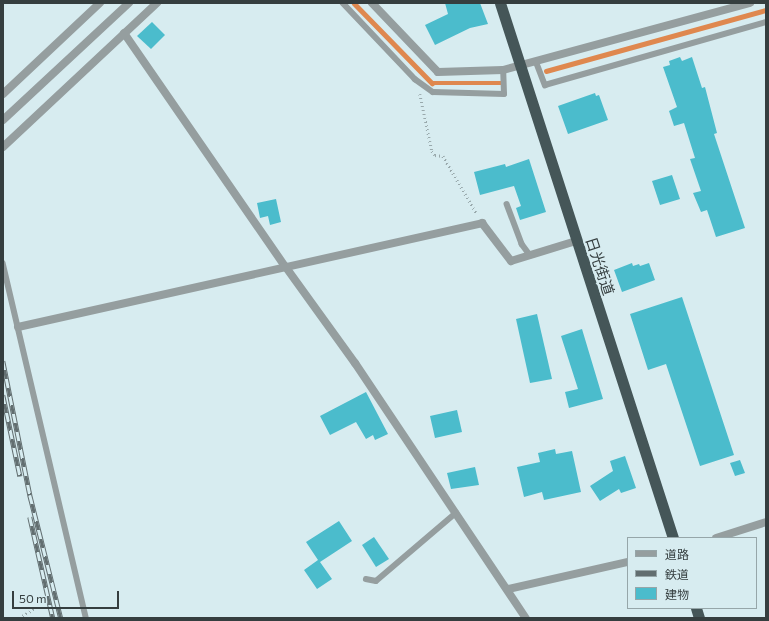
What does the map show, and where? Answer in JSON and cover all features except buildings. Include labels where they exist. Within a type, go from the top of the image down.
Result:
[{"type":"highway","name":"日光街道","points":[[500,3],[673,537]]},
{"type":"street","points":[[3,94],[100,3]]},
{"type":"street","points":[[3,120],[129,3]]},
{"type":"street","points":[[3,147],[157,3]]},
{"type":"street","points":[[372,3],[438,72],[503,70],[750,3]]},
{"type":"street","points":[[124,33],[285,266],[355,363],[508,589],[526,618]]},
{"type":"street","points":[[18,327],[482,223],[511,261],[576,241]]},
{"type":"street","points":[[719,537],[766,522]]},
{"type":"street","points":[[508,589],[627,562]]},
{"type":"lane","points":[[343,3],[419,82],[429,90],[439,94],[504,94],[503,70]]},
{"type":"lane","points":[[536,61],[545,85],[766,22]]},
{"type":"lane","points":[[507,204],[522,244],[530,255]]},
{"type":"lane","points":[[3,263],[86,618]]},
{"type":"lane","points":[[366,579],[376,581],[456,513]]},
{"type":"path","points":[[419,82],[432,152],[435,155],[444,156],[482,223]]},
{"type":"path","points":[[19,618],[35,608]]},
{"type":"waterway","points":[[354,3],[432,83],[502,83]]},
{"type":"waterway","points":[[546,71],[766,10]]},
{"type":"railway","points":[[3,361],[30,495],[61,618]]},
{"type":"railway","points":[[3,395],[20,476]]},
{"type":"railway","points":[[30,517],[53,618]]}]
